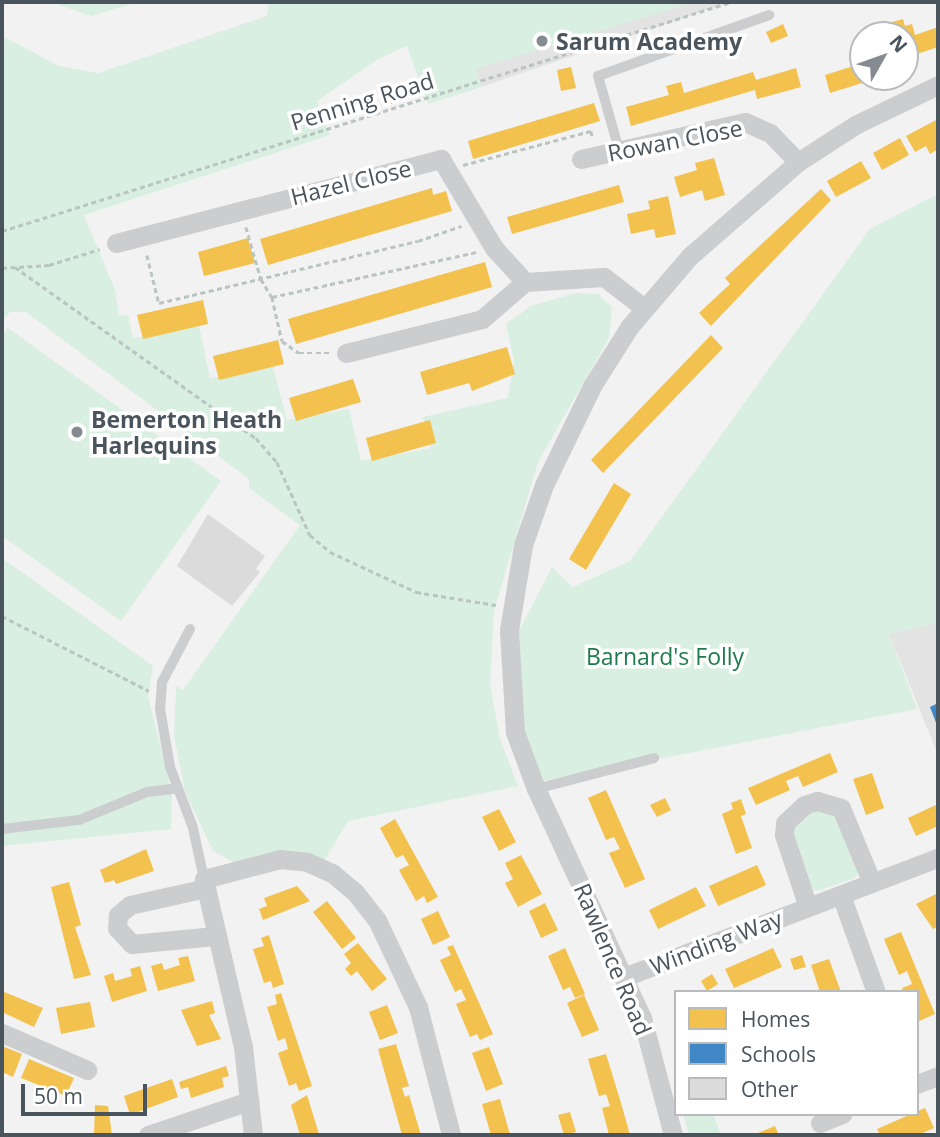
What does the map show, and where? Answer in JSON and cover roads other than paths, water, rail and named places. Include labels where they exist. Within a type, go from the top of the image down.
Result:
[{"type":"street","name":"Rawlence Road","points":[[673,1135],[642,1018],[536,789],[515,732],[511,700],[511,607],[531,517],[557,454],[609,356],[644,308],[726,220],[798,162],[857,124],[938,85]]},
{"type":"street","name":"Rowan Close","points":[[590,157],[746,122],[770,133],[798,162]]},
{"type":"street","name":"Hazel Close","points":[[116,243],[441,159],[494,248],[525,282]]},
{"type":"street","points":[[346,353],[482,319],[525,282],[604,277],[644,308]]},
{"type":"street","name":"Winding Way","points":[[808,907],[784,835],[785,823],[804,805],[817,801],[842,807],[872,883]]},
{"type":"street","name":"Winding Way","points":[[624,978],[938,858]]},
{"type":"street","points":[[215,936],[132,944],[117,928],[118,915],[130,905],[205,884],[268,861],[292,859],[318,866],[355,892],[377,920],[412,988],[451,1135]]},
{"type":"street","points":[[205,884],[243,1047],[253,1135]]},
{"type":"street","points":[[841,895],[875,990]]},
{"type":"street","points":[[2,1033],[87,1070]]},
{"type":"street","points":[[919,1083],[938,1076]]},
{"type":"street","points":[[148,1135],[249,1101]]},
{"type":"street","points":[[820,1123],[837,1116]]},
{"type":"lane","points":[[620,150],[598,76],[769,15]]},
{"type":"lane","points":[[190,629],[168,664],[160,696],[161,726],[178,788],[193,828],[205,884]]},
{"type":"lane","points":[[536,789],[654,758]]},
{"type":"lane","points":[[2,829],[79,820],[147,792],[178,788]]},
{"type":"place","name":"Sarum Academy","points":[[542,41]]},
{"type":"place","name":"Bemerton Heath Harlequins","points":[[77,432]]},
{"type":"park label","name":"Barnard's Folly","points":[[665,656]]}]
